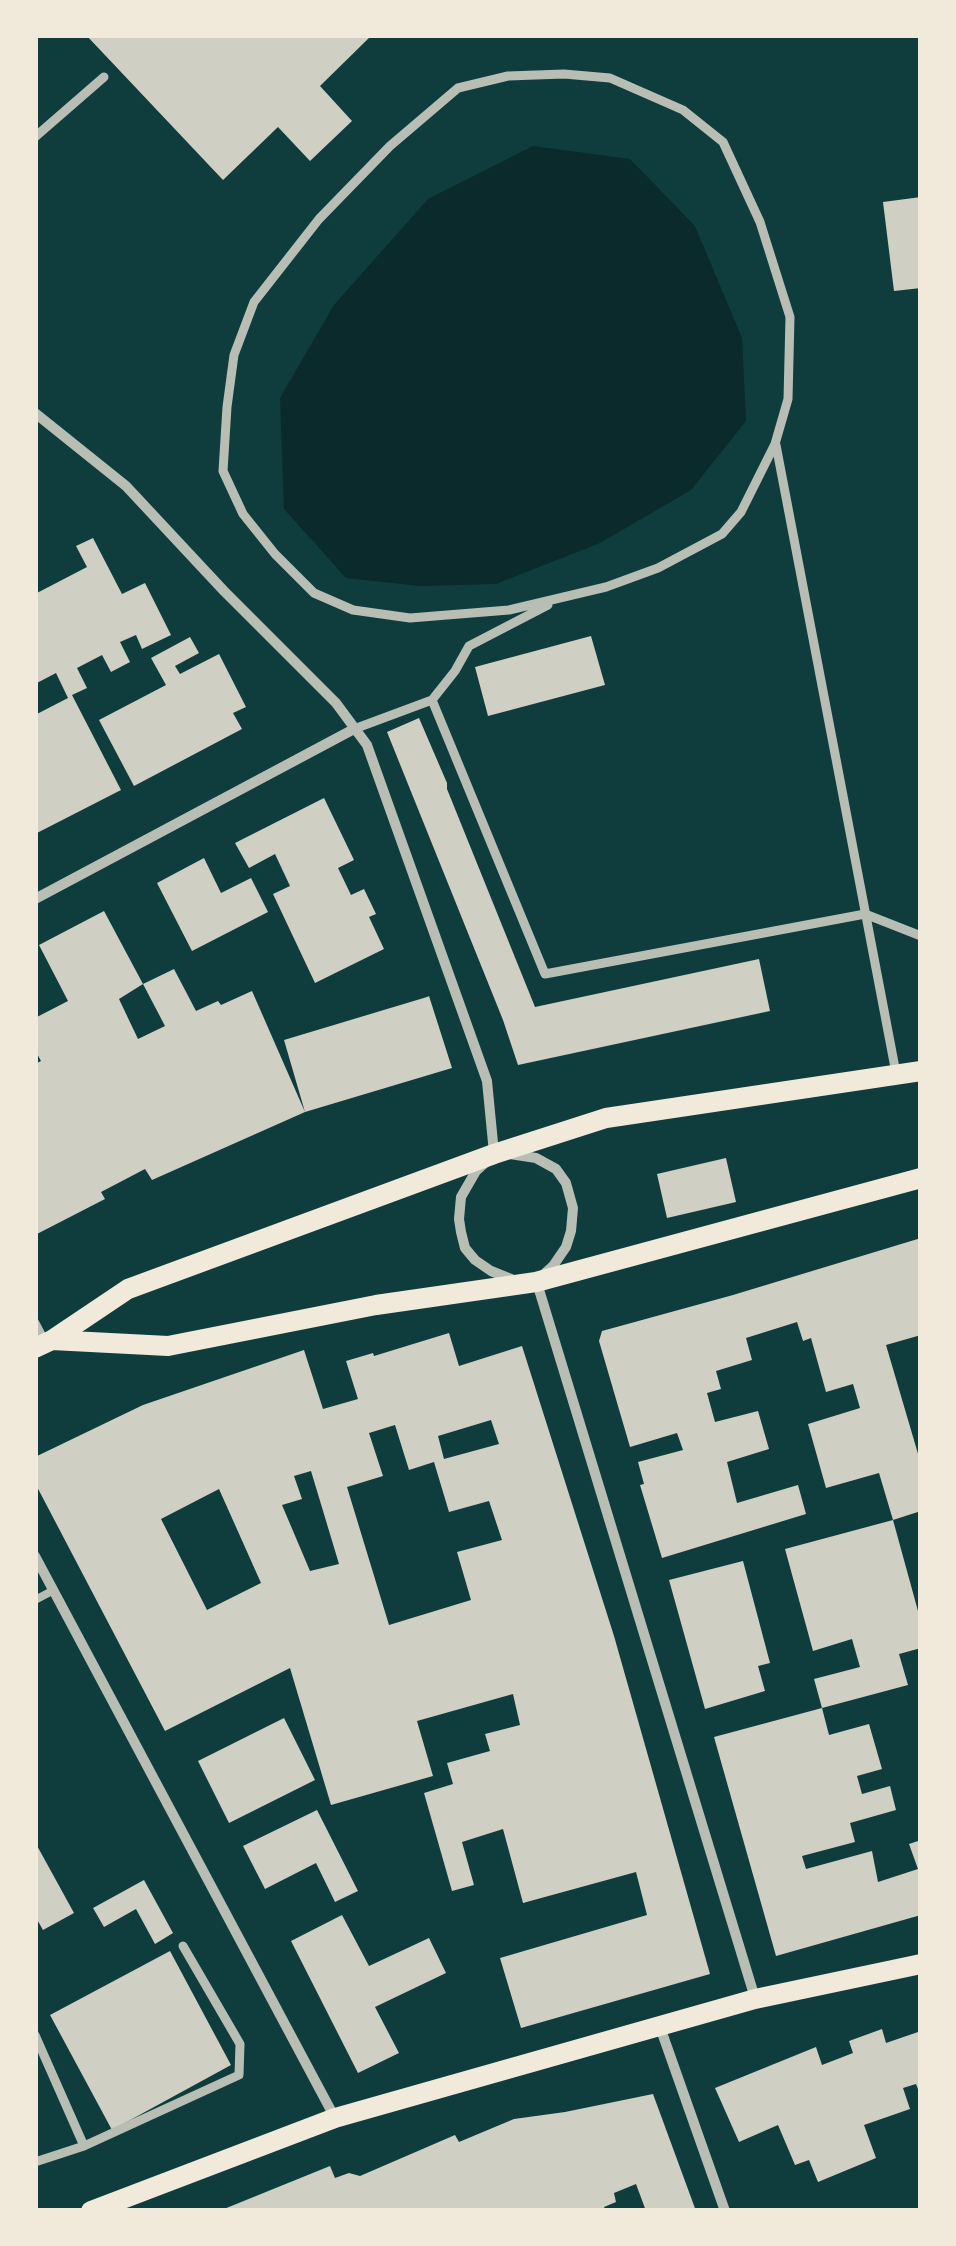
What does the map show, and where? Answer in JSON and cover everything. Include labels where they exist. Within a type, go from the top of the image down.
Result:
[{"type":"main road","points":[[44,1344],[128,1289],[494,1154],[606,1118],[921,1071]]},
{"type":"main road","points":[[44,1344],[168,1346],[376,1304],[536,1282],[921,1178]]},
{"type":"main road","points":[[90,2211],[131,2204],[335,2118],[755,1999],[921,1964]]},
{"type":"street","points":[[564,74],[610,78],[684,110],[723,142],[760,222],[790,317],[788,399],[776,444],[741,512],[722,534],[658,568],[560,599],[510,610],[410,618],[354,610],[314,593],[275,554],[244,514],[223,471],[234,355],[254,302],[320,219],[390,146],[458,88],[508,76],[564,74]]},
{"type":"street","points":[[35,137],[104,78]]},
{"type":"street","points":[[35,413],[126,486],[336,703],[367,746],[487,1082],[494,1154]]},
{"type":"street","points":[[776,444],[897,1076]]},
{"type":"street","points":[[35,899],[354,729],[432,700],[469,646],[560,599]]},
{"type":"street","points":[[432,700],[544,974],[865,914],[921,936]]},
{"type":"street","points":[[494,1154],[536,1158],[556,1169],[566,1183],[573,1208],[571,1231],[553,1266],[536,1282],[505,1278],[475,1260],[465,1248],[459,1219],[461,1197],[476,1172],[494,1154]]},
{"type":"street","points":[[536,1282],[755,1999]]},
{"type":"street","points":[[35,1556],[335,2118]]},
{"type":"street","points":[[35,2162],[84,2146],[239,2075],[240,2044],[183,1946]]},
{"type":"street","points":[[660,2026],[724,2211]]},
{"type":"street","points":[[35,2035],[84,2146]]},
{"type":"lane","points":[[35,1322],[44,1344]]},
{"type":"lane","points":[[35,1600],[52,1591]]},
{"type":"water","points":[[533,146],[630,159],[695,226],[742,338],[746,421],[691,490],[600,543],[496,584],[420,586],[346,578],[284,509],[280,398],[334,305],[428,199]]},
{"type":"building","points":[[86,35],[372,35],[320,86],[352,121],[310,161],[278,127],[223,180]]},
{"type":"building","points":[[921,197],[921,288],[894,291],[883,202]]},
{"type":"building","points":[[93,538],[122,594],[145,583],[171,635],[142,649],[136,635],[120,642],[130,662],[111,672],[102,655],[77,668],[87,688],[72,695],[121,790],[35,834],[35,715],[68,698],[56,673],[35,684],[35,594],[87,567],[76,546]]},
{"type":"building","points":[[591,636],[605,685],[488,716],[475,667]]},
{"type":"building","points":[[190,637],[199,653],[175,666],[180,674],[219,654],[246,707],[233,713],[242,729],[134,786],[99,720],[166,685],[151,658]]},
{"type":"building","points":[[419,718],[535,1007],[759,959],[770,1011],[518,1065],[387,732]]},
{"type":"building","points":[[324,798],[354,860],[338,868],[351,895],[364,889],[376,914],[369,917],[384,949],[315,983],[273,894],[290,886],[275,854],[249,868],[235,843]]},
{"type":"building","points":[[204,858],[221,893],[251,878],[268,912],[192,951],[157,883]]},
{"type":"building","points":[[104,911],[143,984],[174,969],[196,1011],[252,991],[305,1112],[152,1180],[145,1169],[101,1192],[105,1199],[35,1235],[35,1064],[41,1061],[35,1050],[35,1018],[68,1001],[39,945]],"holes":[[[143,984],[165,1026],[138,1039],[119,999]]]},
{"type":"building","points":[[429,996],[452,1068],[305,1112],[284,1040]]},
{"type":"building","points":[[726,1158],[736,1202],[667,1218],[657,1174]]},
{"type":"building","points":[[921,1238],[921,1335],[886,1345],[921,1464],[921,1511],[893,1520],[879,1473],[826,1488],[808,1424],[860,1408],[853,1384],[826,1392],[811,1338],[803,1341],[797,1322],[746,1338],[752,1360],[716,1371],[721,1389],[707,1393],[715,1422],[758,1411],[769,1449],[727,1462],[737,1503],[798,1485],[806,1514],[662,1558],[640,1485],[644,1484],[638,1462],[683,1450],[677,1433],[630,1447],[599,1341],[602,1331]]},
{"type":"building","points":[[449,1333],[459,1366],[522,1346],[614,1636],[710,1974],[521,2028],[500,1958],[647,1915],[636,1872],[523,1903],[503,1829],[462,1842],[474,1885],[452,1891],[424,1793],[453,1784],[447,1763],[490,1751],[485,1734],[520,1725],[513,1694],[417,1721],[433,1776],[331,1805],[290,1668],[165,1731],[35,1483],[35,1457],[143,1405],[304,1350],[323,1409],[358,1399],[346,1361],[373,1353],[374,1356]],"holes":[[[491,1420],[499,1444],[444,1459],[438,1436]],[[395,1425],[409,1470],[434,1462],[449,1512],[489,1501],[502,1540],[457,1552],[471,1600],[389,1625],[347,1487],[383,1476],[369,1433]],[[311,1471],[339,1564],[310,1571],[282,1505],[302,1499],[294,1476]],[[219,1489],[261,1583],[207,1610],[161,1519]]]},
{"type":"building","points":[[893,1520],[921,1622],[921,1648],[899,1654],[908,1685],[822,1708],[814,1679],[860,1667],[852,1639],[813,1651],[785,1549]]},
{"type":"building","points":[[743,1561],[770,1663],[758,1666],[765,1691],[705,1709],[669,1580]]},
{"type":"building","points":[[822,1708],[829,1735],[869,1724],[882,1769],[857,1776],[862,1794],[890,1786],[896,1810],[850,1823],[855,1842],[802,1856],[806,1869],[872,1851],[878,1882],[918,1869],[909,1844],[921,1840],[921,1915],[776,1956],[714,1737]]},
{"type":"building","points":[[284,1718],[315,1780],[229,1823],[198,1761]]},
{"type":"building","points":[[317,1810],[358,1891],[335,1902],[316,1863],[265,1889],[243,1846]]},
{"type":"building","points":[[35,1842],[74,1913],[43,1930],[35,1916]]},
{"type":"building","points":[[144,1880],[173,1933],[155,1944],[136,1909],[104,1927],[93,1908]]},
{"type":"building","points":[[342,1915],[369,1966],[429,1938],[446,1973],[375,2007],[399,2053],[358,2073],[291,1941]]},
{"type":"building","points":[[170,1951],[231,2065],[112,2130],[50,2015]]},
{"type":"building","points":[[882,2029],[886,2043],[921,2031],[921,2097],[916,2084],[903,2088],[910,2109],[864,2125],[876,2158],[818,2182],[809,2160],[795,2165],[778,2125],[739,2142],[715,2088],[816,2047],[822,2065],[853,2053],[849,2041]]},
{"type":"building","points":[[653,2094],[696,2211],[646,2211],[636,2184],[614,2193],[616,2202],[604,2207],[606,2211],[219,2211],[330,2166],[335,2178],[349,2173],[360,2176],[455,2135],[459,2142],[514,2119]]}]
